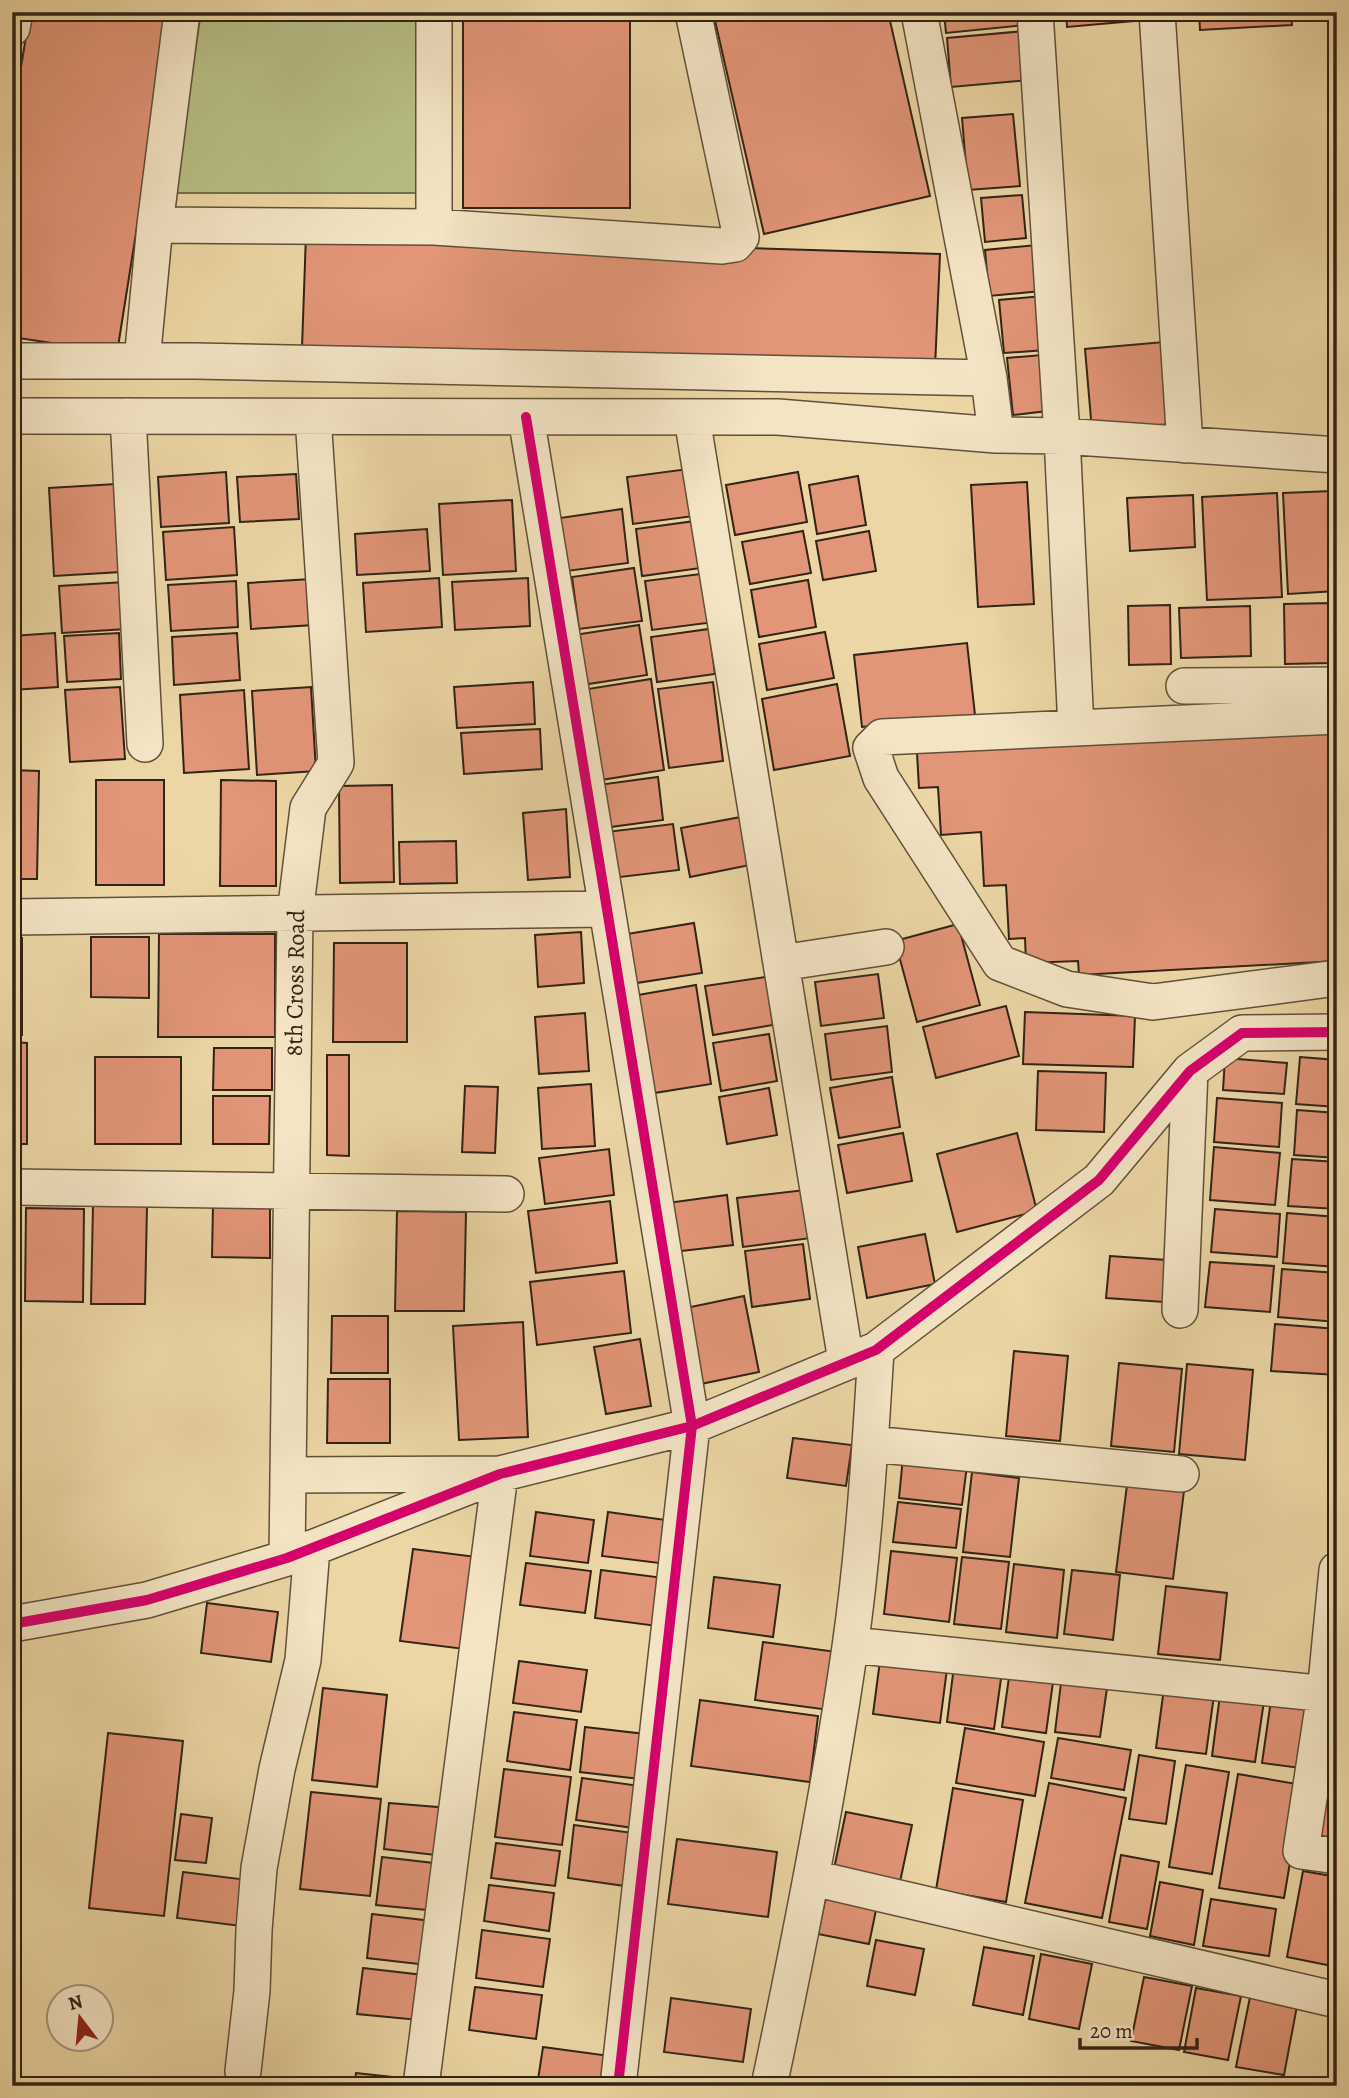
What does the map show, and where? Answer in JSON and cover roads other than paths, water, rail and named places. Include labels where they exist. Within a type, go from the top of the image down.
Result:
[{"type":"street","points":[[12,28],[15,12]]},
{"type":"street","points":[[142,361],[155,225],[182,12]]},
{"type":"street","points":[[433,226],[434,12]]},
{"type":"street","points":[[155,225],[433,226],[722,246],[736,244],[741,237],[693,12]]},
{"type":"street","points":[[919,12],[989,378],[996,435]]},
{"type":"street","points":[[1035,12],[1062,436],[1076,728]]},
{"type":"street","points":[[1157,12],[1185,445]]},
{"type":"street","points":[[12,361],[198,361],[989,378]]},
{"type":"street","points":[[197,416],[198,361]]},
{"type":"street","points":[[12,416],[778,417],[996,435],[1062,436],[1337,455]]},
{"type":"street","points":[[128,416],[145,744]]},
{"type":"street","name":"8th Cross Road","points":[[243,2071],[253,1991],[259,1868],[277,1769],[303,1660],[299,1553],[288,1475],[295,914],[309,808],[336,764],[313,417]]},
{"type":"street","points":[[526,417],[692,1426],[618,2086]]},
{"type":"street","points":[[692,418],[780,962],[861,1355],[871,1444],[851,1645],[813,1878],[769,2086]]},
{"type":"street","points":[[1184,686],[1337,685]]},
{"type":"street","points":[[1337,716],[882,737],[871,748],[881,778],[1000,963],[1068,989],[1153,1002],[1337,978]]},
{"type":"street","points":[[12,917],[607,909]]},
{"type":"street","points":[[780,962],[886,947]]},
{"type":"street","points":[[12,1624],[147,1600],[299,1553],[500,1474],[692,1426],[861,1355],[1099,1180],[1190,1071],[1242,1033],[1337,1032]]},
{"type":"street","points":[[1180,1310],[1190,1071]]},
{"type":"street","points":[[12,1187],[506,1194]]},
{"type":"street","points":[[871,1444],[1181,1474]]},
{"type":"street","points":[[288,1475],[500,1474]]},
{"type":"street","points":[[421,2086],[500,1474]]},
{"type":"street","points":[[1337,1570],[1331,1694],[1301,1851],[1337,1856]]},
{"type":"street","points":[[851,1645],[1331,1694]]},
{"type":"street","points":[[813,1878],[1337,2000]]}]
